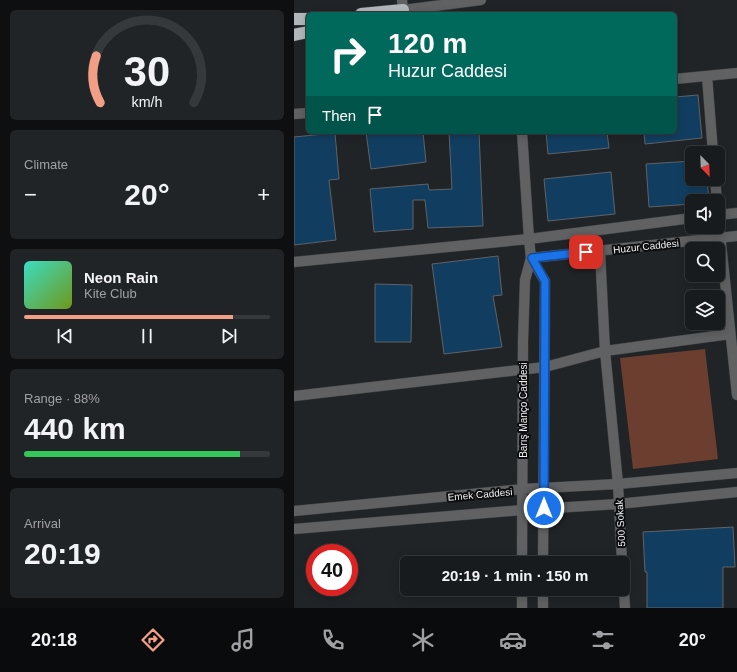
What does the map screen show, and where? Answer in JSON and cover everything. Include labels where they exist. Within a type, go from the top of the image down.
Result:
[{"type":"highway","points":[[370,12],[402,5]]},
{"type":"highway","points":[[388,12],[402,5]]},
{"type":"highway","points":[[294,20],[306,19]]},
{"type":"highway","points":[[294,35],[306,32]]},
{"type":"street","points":[[402,5],[481,0]]},
{"type":"street","points":[[677,79],[737,73]]},
{"type":"street","points":[[707,76],[712,146]]},
{"type":"street","points":[[294,114],[306,113]]},
{"type":"street","name":"Barış Manço Caddesi","points":[[522,134],[529,239],[532,258],[545,281],[543,556]]},
{"type":"street","points":[[725,214],[737,213]]},
{"type":"street","points":[[294,262],[529,239],[685,219]]},
{"type":"street","points":[[720,234],[737,395]]},
{"type":"street","name":"Huzur Caddesi","points":[[532,258],[737,236]]},
{"type":"street","name":"500 Sokak","points":[[600,251],[605,351],[618,484],[622,556]]},
{"type":"street","name":"Barış Manço Caddesi","points":[[522,556],[525,280],[532,258]]},
{"type":"street","points":[[294,396],[545,367],[605,351],[730,334]]},
{"type":"street","name":"Emek Caddesi","points":[[294,511],[522,490],[618,484],[737,473]]},
{"type":"street","name":"Emek Caddesi","points":[[294,529],[544,508],[618,504],[737,492]]},
{"type":"street","points":[[522,596],[522,608]]},
{"type":"street","points":[[542,608],[543,596]]},
{"type":"street","points":[[624,596],[625,608]]},
{"type":"shaded area","points":[[705,349],[718,459],[633,469],[620,358]]},
{"type":"building","points":[[698,95],[702,138],[645,144],[644,134],[677,134],[677,97]]},
{"type":"building","points":[[335,134],[339,179],[329,180],[336,240],[294,245],[294,137]]},
{"type":"building","points":[[366,134],[423,134],[426,162],[371,169]]},
{"type":"building","points":[[449,134],[479,134],[483,226],[428,228],[425,200],[413,200],[413,229],[374,232],[370,189],[428,184],[429,190],[452,189]]},
{"type":"building","points":[[546,134],[607,134],[609,148],[548,154]]},
{"type":"building","points":[[685,161],[685,186],[708,186],[708,194],[685,194],[685,204],[649,207],[646,164]]},
{"type":"building","points":[[611,172],[615,214],[548,221],[544,179]]},
{"type":"building","points":[[498,256],[502,295],[493,296],[502,347],[444,354],[432,264]]},
{"type":"building","points":[[375,284],[412,285],[411,342],[375,342]]},
{"type":"building","points":[[733,527],[735,567],[723,567],[723,608],[647,608],[647,572],[645,572],[643,532]]},
{"type":"route","points":[[544,508],[545,281],[532,258],[586,252]]}]
